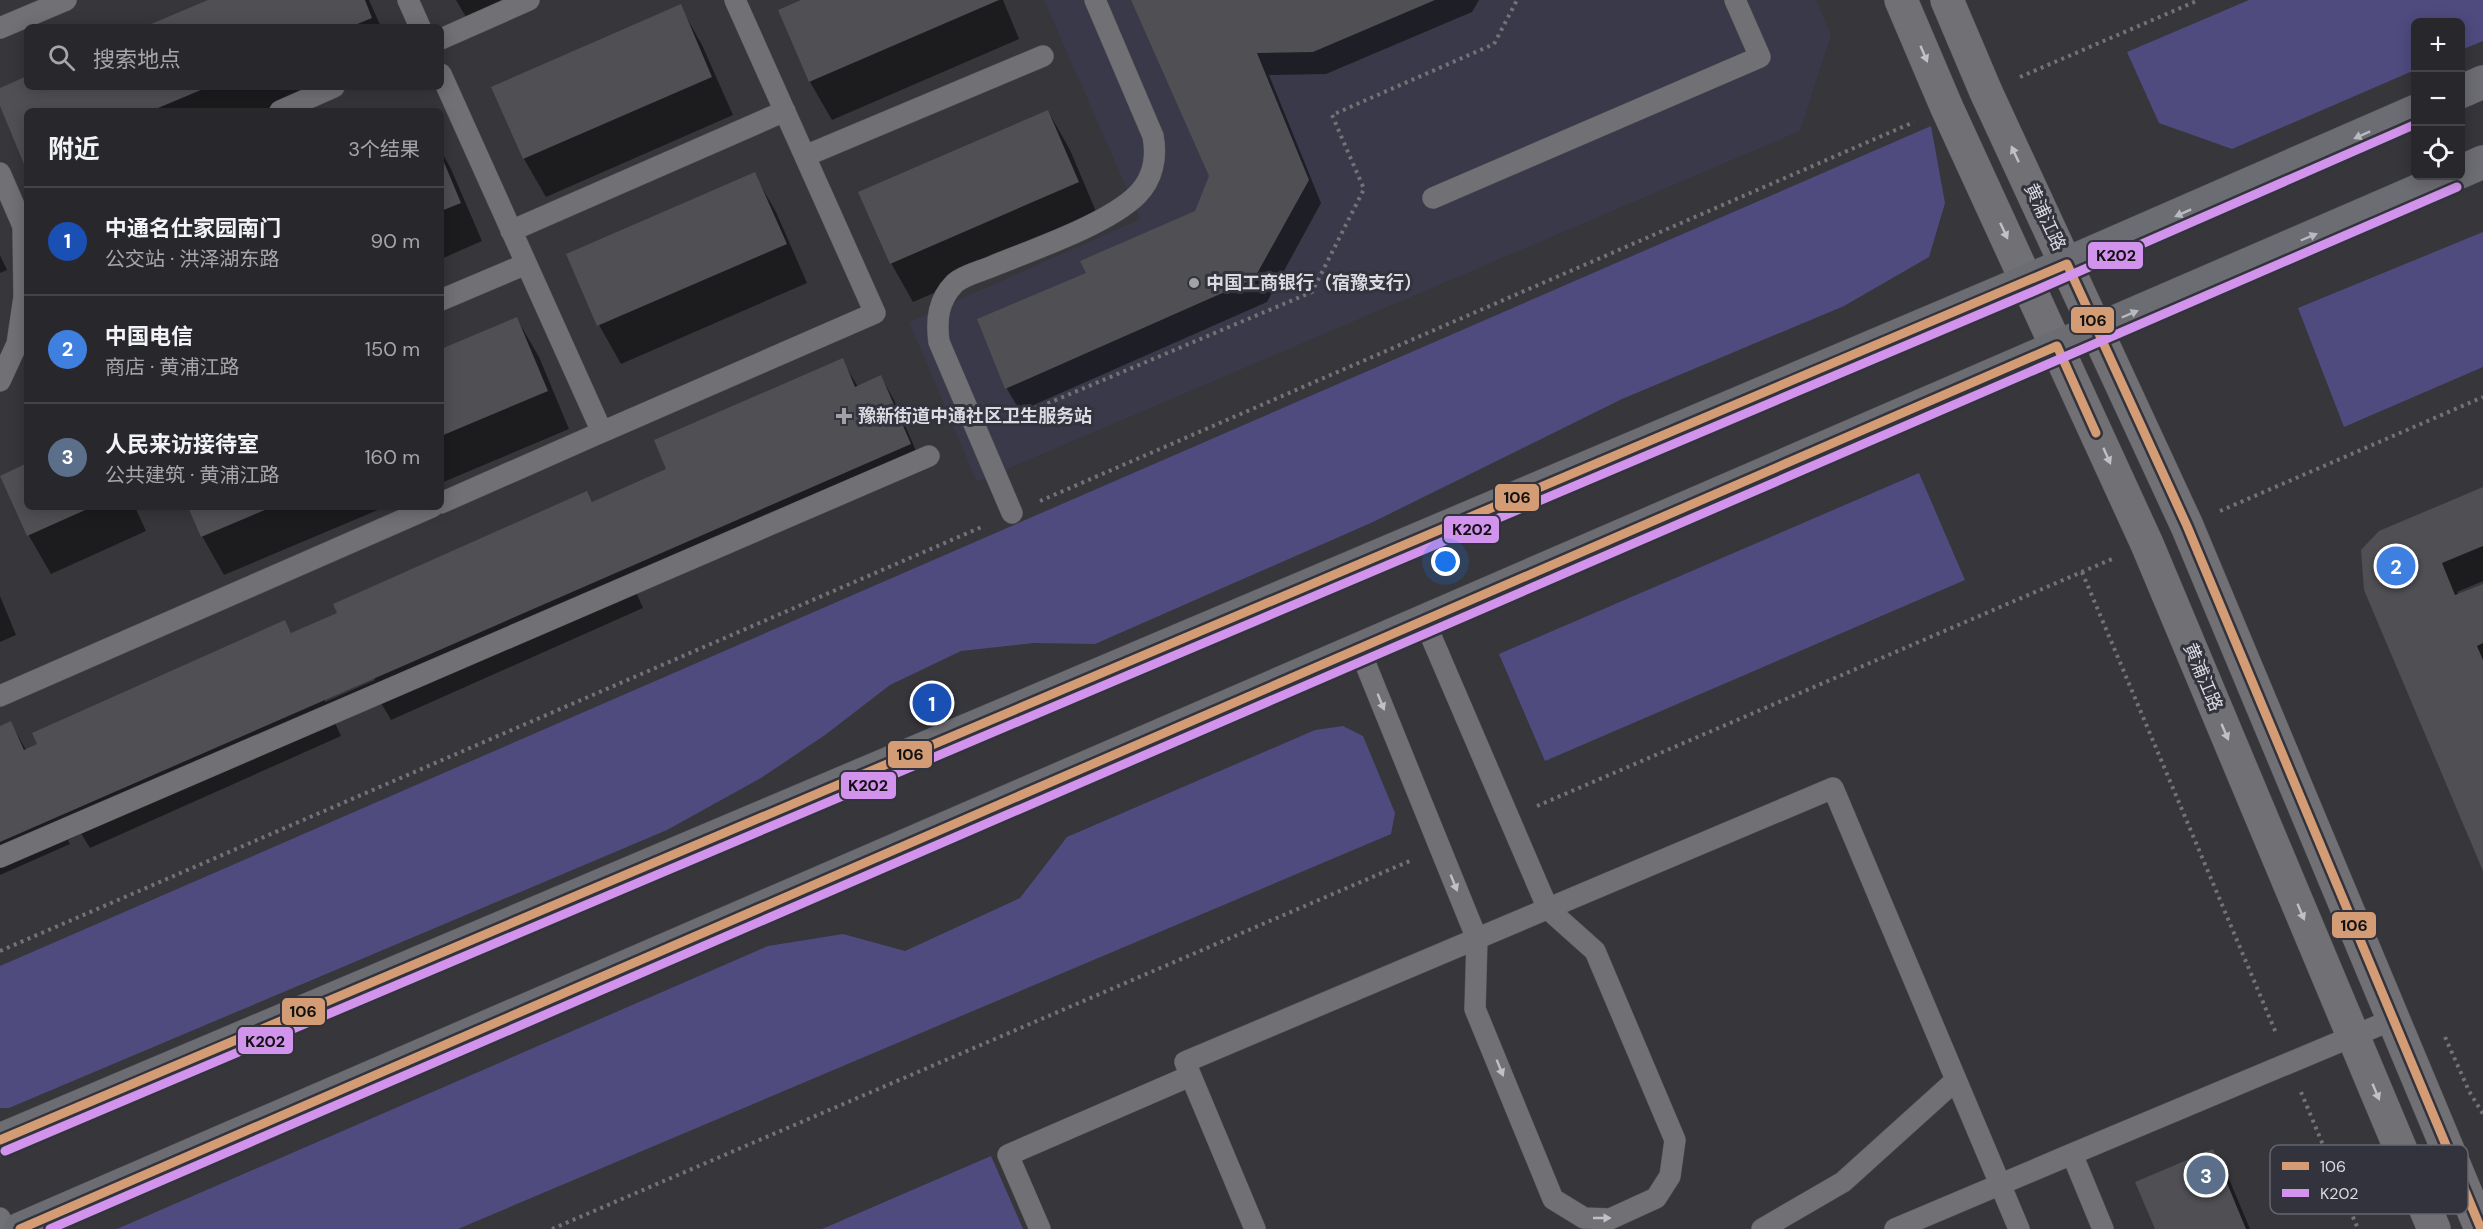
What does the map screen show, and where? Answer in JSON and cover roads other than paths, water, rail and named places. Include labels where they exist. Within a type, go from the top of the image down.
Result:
[{"type":"main road","points":[[2465,90],[2483,82]]},
{"type":"main road","points":[[0,1140],[2027,282],[2411,113]]},
{"type":"main road","points":[[2465,170],[2483,162]]},
{"type":"main road","points":[[20,1229],[2443,180]]},
{"type":"street","name":"黄浦江路","points":[[1900,0],[1947,108],[2147,544],[2398,1145]]},
{"type":"street","name":"黄浦江路","points":[[1947,0],[1986,92],[2187,526],[2446,1145]]},
{"type":"street","name":"黄浦江路","points":[[2468,1198],[2481,1229]]},
{"type":"street","name":"黄浦江路","points":[[2427,1214],[2433,1229]]},
{"type":"lane","points":[[0,28],[66,0]]},
{"type":"lane","points":[[408,0],[419,24]]},
{"type":"lane","points":[[444,38],[528,0]]},
{"type":"lane","points":[[444,502],[875,313],[735,0]]},
{"type":"lane","points":[[1012,513],[939,342],[936,325],[941,303],[957,282],[1082,228],[1119,209],[1138,194],[1151,174],[1156,152],[1153,136],[1095,0]]},
{"type":"lane","points":[[1433,198],[1760,57],[1735,0]]},
{"type":"lane","points":[[805,156],[1043,56]]},
{"type":"lane","points":[[444,81],[602,432]]},
{"type":"lane","points":[[287,108],[326,90]]},
{"type":"lane","points":[[512,231],[785,111]]},
{"type":"lane","points":[[0,173],[24,223]]},
{"type":"lane","points":[[444,299],[526,264]]},
{"type":"lane","points":[[0,381],[8,340],[24,297]]},
{"type":"lane","points":[[0,857],[929,456]]},
{"type":"lane","points":[[0,696],[425,510]]},
{"type":"lane","points":[[1359,648],[1477,939],[1475,1009],[1553,1199],[1584,1218],[1610,1219],[1656,1198],[1670,1176],[1675,1140],[1595,951],[1548,909],[1424,620]]},
{"type":"lane","points":[[1255,1229],[1185,1062],[1833,788],[2019,1229]]},
{"type":"lane","points":[[1895,1229],[2394,1019]]},
{"type":"lane","points":[[1040,1229],[1008,1155],[1190,1076]]},
{"type":"lane","points":[[1762,1229],[1843,1182],[1956,1080]]},
{"type":"lane","points":[[2072,1154],[2103,1229]]},
{"type":"lane","points":[[0,1218],[5,1229]]},
{"type":"place","name":"中国工商银行（宿豫支行）","points":[[1194,283]]},
{"type":"place","name":"豫新街道中通社区卫生服务站","points":[[844,416]]},
{"type":"place","name":"中国电信","points":[[2396,566]]},
{"type":"place","name":"中通名仕家园南门","points":[[932,703]]},
{"type":"place","name":"人民来访接待室","points":[[2206,1175]]}]
